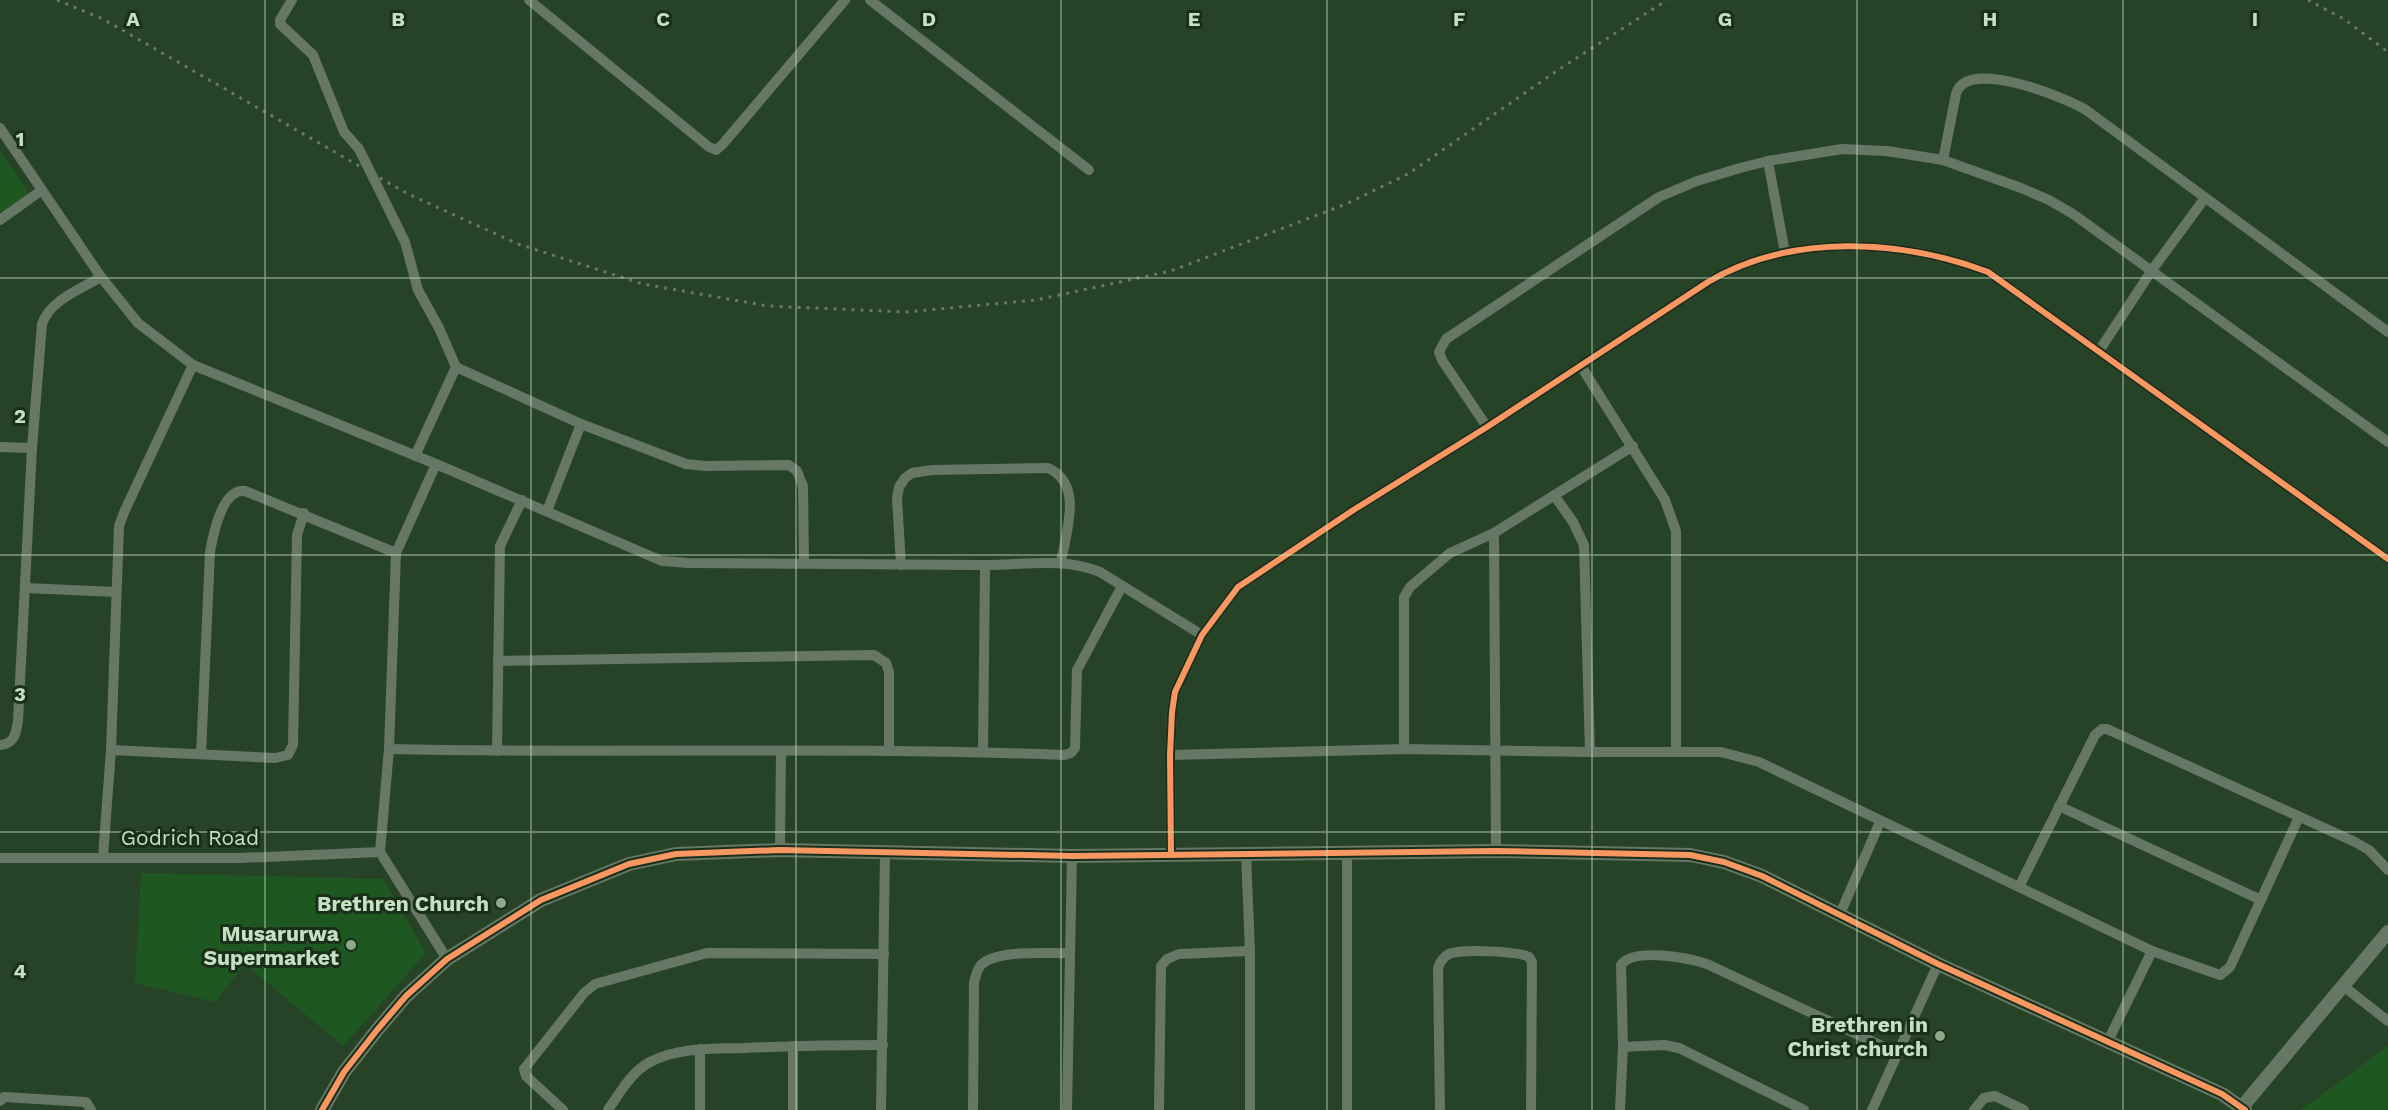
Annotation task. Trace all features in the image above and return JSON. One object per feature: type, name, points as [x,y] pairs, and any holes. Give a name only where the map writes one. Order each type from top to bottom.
[{"type":"street","points":[[292,0],[280,24],[313,55],[344,132],[359,149],[405,242],[418,290],[439,328],[456,367],[581,424],[686,464],[705,466],[789,465],[801,477],[803,486],[804,563]]},
{"type":"street","points":[[529,0],[709,147],[716,150],[722,146],[845,0]]},
{"type":"street","points":[[870,0],[1089,170]]},
{"type":"street","points":[[1943,160],[1957,89],[1964,82],[1980,78],[2033,87],[2073,102],[2388,332]]},
{"type":"street","points":[[0,128],[101,277],[138,323],[193,365],[436,464],[662,561],[985,566],[1061,562],[1082,565],[1122,586],[1202,635]]},
{"type":"street","points":[[1487,427],[1442,360],[1439,352],[1446,339],[1659,196],[1697,181],[1768,161],[1851,148],[1943,160],[2049,200],[2152,270],[2388,442]]},
{"type":"street","points":[[1768,161],[1785,253]]},
{"type":"street","points":[[0,220],[42,190]]},
{"type":"street","points":[[2099,351],[2152,270],[2205,198]]},
{"type":"street","points":[[1171,855],[1170,754],[1175,692],[1202,635],[1238,587],[1355,509],[1487,427],[1723,273],[1743,264],[1785,253],[1842,245],[1882,248],[1948,258],[1988,272],[2388,559]]},
{"type":"street","points":[[0,745],[13,740],[16,734],[26,588],[32,448],[42,324],[45,314],[55,305],[101,277]]},
{"type":"street","points":[[103,857],[111,750],[119,526],[193,365]]},
{"type":"street","points":[[1581,366],[1665,500],[1676,531],[1676,751]]},
{"type":"street","points":[[415,456],[456,367]]},
{"type":"street","points":[[547,511],[581,424]]},
{"type":"street","points":[[1404,749],[1404,597],[1410,587],[1444,558],[1494,533],[1633,446]]},
{"type":"street","points":[[0,447],[32,448]]},
{"type":"street","points":[[436,464],[396,553],[389,749],[380,852],[447,959]]},
{"type":"street","points":[[901,565],[897,498],[899,487],[905,478],[912,473],[932,470],[1014,468],[1048,468],[1058,472],[1066,482],[1070,494],[1070,509],[1061,562]]},
{"type":"street","points":[[201,754],[210,552],[214,533],[225,505],[233,493],[239,490],[245,491],[304,513],[396,553]]},
{"type":"street","points":[[1554,495],[1573,522],[1584,545],[1590,752]]},
{"type":"street","points":[[497,751],[500,546],[522,500]]},
{"type":"street","points":[[111,750],[275,758],[288,755],[291,751],[297,535],[304,513]]},
{"type":"street","points":[[1494,533],[1496,851]]},
{"type":"street","points":[[983,752],[985,566]]},
{"type":"street","points":[[389,749],[889,751],[1064,755],[1074,751],[1077,670],[1122,586]]},
{"type":"street","points":[[26,588],[116,592]]},
{"type":"street","points":[[498,661],[873,655],[886,663],[889,672],[889,751]]},
{"type":"street","points":[[2019,887],[2095,735],[2098,731],[2107,729],[2369,850],[2388,870]]},
{"type":"street","points":[[1170,754],[1404,749],[1721,752],[1759,762],[2152,951],[2220,975],[2230,967],[2299,817]]},
{"type":"street","points":[[780,850],[781,751]]},
{"type":"street","points":[[2059,806],[2261,900]]},
{"type":"street","points":[[1840,914],[1880,822]]},
{"type":"street","points":[[322,1110],[344,1072],[377,1030],[406,996],[447,959],[541,900],[629,864],[676,854],[780,850],[1072,856],[1496,851],[1708,857],[1745,869],[1938,964],[2222,1094],[2243,1108],[2342,985],[2388,932]]},
{"type":"street","name":"Godrich Road","points":[[0,858],[240,858],[380,852]]},
{"type":"street","points":[[881,1110],[885,852]]},
{"type":"street","points":[[1347,853],[1347,1110]]},
{"type":"street","points":[[1246,854],[1250,951],[1250,1110]]},
{"type":"street","points":[[1066,1110],[1072,856]]},
{"type":"street","points":[[1160,1110],[1161,966],[1167,959],[1179,954],[1250,951]]},
{"type":"street","points":[[2108,1041],[2152,951]]},
{"type":"street","points":[[1440,1110],[1437,968],[1444,957],[1459,952],[1518,954],[1529,957],[1532,962],[1531,1110]]},
{"type":"street","points":[[563,1110],[526,1076],[524,1069],[584,993],[601,982],[707,953],[884,954]]},
{"type":"street","points":[[973,1110],[974,982],[980,965],[1011,954],[1069,953]]},
{"type":"street","points":[[1620,1110],[1623,1047],[1621,965],[1624,960],[1637,956],[1688,958],[1707,964],[1899,1054]]},
{"type":"street","points":[[1872,1110],[1938,964]]},
{"type":"street","points":[[2342,985],[2388,1021]]},
{"type":"street","points":[[608,1110],[631,1077],[640,1069],[663,1057],[700,1049],[883,1045]]},
{"type":"street","points":[[1623,1047],[1664,1045],[1679,1048],[1804,1110]]},
{"type":"street","points":[[793,1046],[793,1110]]},
{"type":"street","points":[[700,1049],[700,1110]]},
{"type":"street","points":[[1974,1110],[1984,1098],[1995,1096],[2024,1110]]},
{"type":"street","points":[[0,1101],[4,1097],[86,1102],[91,1110]]},
{"type":"shaded area","points":[[0,151],[30,195],[0,218]]},
{"type":"shaded area","points":[[141,873],[383,879],[426,953],[343,1046],[245,964],[215,1002],[135,983]]},
{"type":"shaded area","points":[[2388,1046],[2388,1110],[2301,1110]]},
{"type":"railway","points":[[57,0],[103,19],[408,194],[518,244],[643,284],[768,306],[906,312],[1036,300],[1171,271],[1346,204],[1408,174],[1561,68],[1667,0]]},
{"type":"railway","points":[[2308,0],[2344,19],[2388,52]]},
{"type":"cycle path","points":[[1171,855],[1170,755],[1175,692],[1202,635],[1238,587],[1708,282],[1740,266],[1775,255],[1847,246],[1883,248],[1919,253],[1988,272],[2388,559]]},
{"type":"cycle path","points":[[322,1110],[344,1072],[406,996],[447,959],[541,900],[629,864],[676,854],[780,850],[1072,856],[1496,851],[1690,855],[1724,862],[1762,876],[1938,964],[2222,1094],[2245,1110]]},
{"type":"place","name":"Brethren Church","points":[[501,903]]},
{"type":"place","name":"Musarurwa Supermarket","points":[[351,945]]},
{"type":"place","name":"Brethren in Christ church","points":[[1940,1036]]}]
